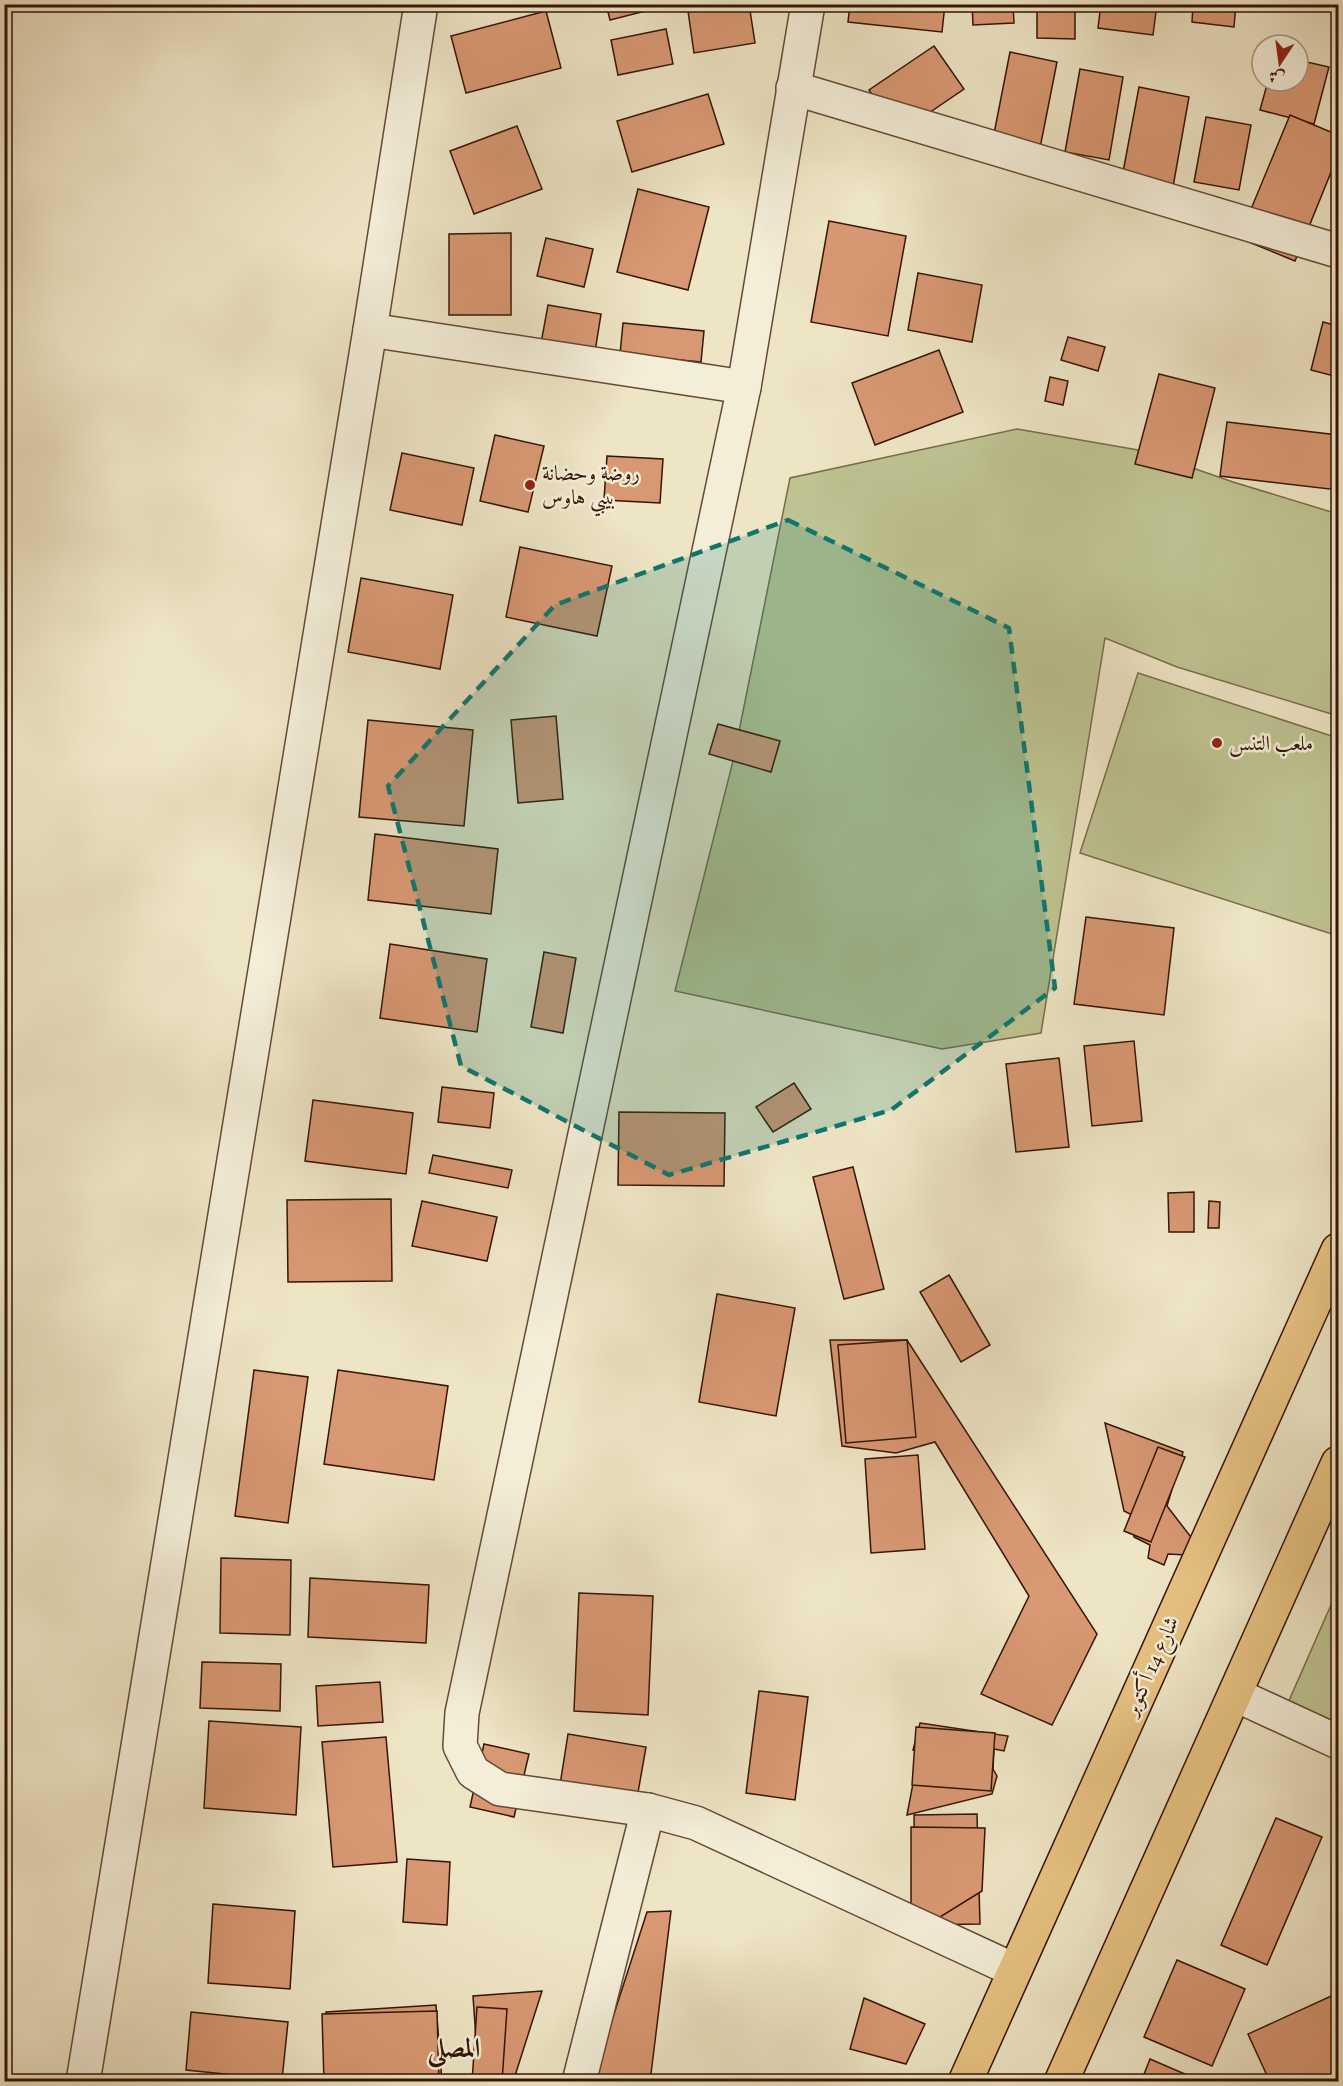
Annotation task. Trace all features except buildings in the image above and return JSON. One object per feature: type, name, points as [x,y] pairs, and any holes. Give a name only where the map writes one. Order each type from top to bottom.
[{"type":"main road","name":"شارع 14 أكتوبر","points":[[965,2082],[1338,1250]]},
{"type":"main road","points":[[1061,2082],[1338,1463]]},
{"type":"street","points":[[83,2082],[370,330],[421,4]]},
{"type":"street","points":[[807,4],[744,387],[465,1702],[460,1746],[473,1772],[500,1790],[648,1810],[696,1823],[1014,1970]]},
{"type":"street","points":[[793,88],[1338,251]]},
{"type":"street","points":[[370,330],[744,387]]},
{"type":"street","points":[[1236,1695],[1338,1742]]},
{"type":"street","points":[[579,2082],[648,1810]]},
{"type":"highlighted area","points":[[788,520],[1009,628],[1055,988],[891,1110],[669,1175],[461,1066],[388,786],[555,605]]},
{"type":"green space","points":[[1017,429],[1144,451],[1233,482],[1338,514],[1338,716],[1177,667],[1105,638],[1041,1033],[942,1049],[675,991],[733,761],[790,478]]},
{"type":"green space","points":[[1138,673],[1338,738],[1338,936],[1080,853]]},
{"type":"green space","points":[[1338,1589],[1338,1728],[1288,1703]]},
{"type":"place","name":"روضة وحضانة بيبي هاوس","points":[[530,485]]},
{"type":"place","name":"ملعب التنس","points":[[1217,743]]},
{"type":"district","name":"المصلى","points":[[454,2048]]}]
